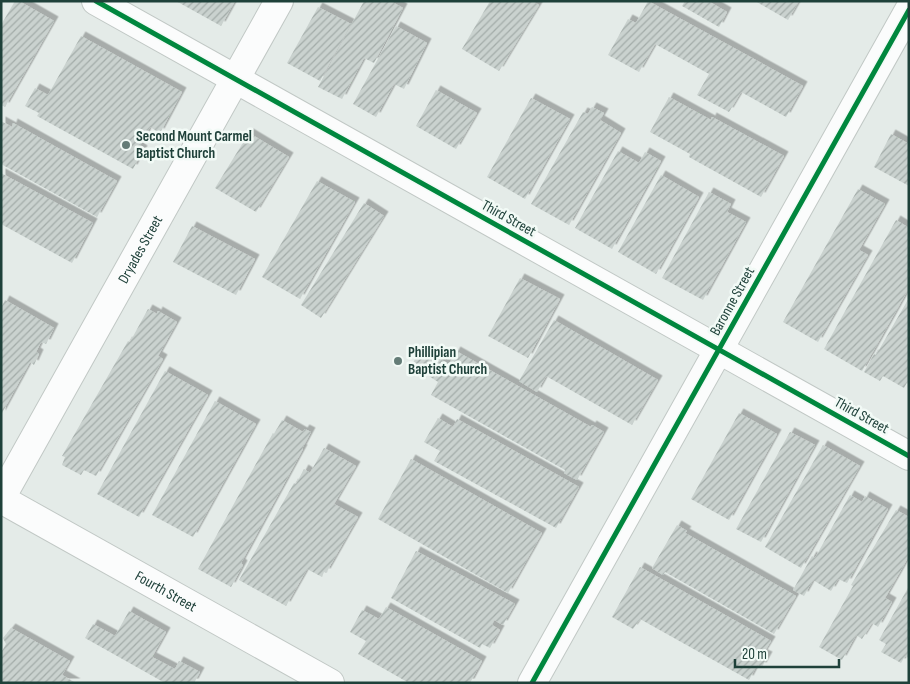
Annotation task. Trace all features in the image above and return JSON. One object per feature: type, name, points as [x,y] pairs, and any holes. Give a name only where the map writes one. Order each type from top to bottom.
[{"type":"street","name":"Third Street","points":[[96,1],[909,456]]},
{"type":"street","name":"Dryades Street","points":[[1,499],[279,1]]},
{"type":"street","name":"Baronne Street","points":[[532,683],[909,10]]},
{"type":"street","name":"Fourth Street","points":[[1,499],[330,683]]},
{"type":"building","points":[[15,1],[19,1],[54,21],[5,107],[1,105],[1,25]]},
{"type":"building","points":[[176,1],[235,1],[221,26]]},
{"type":"building","points":[[364,1],[390,1],[403,8],[374,63],[364,58],[342,99],[318,87]]},
{"type":"building","points":[[490,1],[532,1],[539,5],[499,71],[462,49]]},
{"type":"building","points":[[648,1],[803,86],[786,117],[741,92],[729,112],[697,95],[709,74],[655,44],[639,72],[608,55],[628,19],[636,23]]},
{"type":"building","points":[[685,1],[708,1],[727,12],[719,27],[682,6]]},
{"type":"building","points":[[755,1],[799,1],[788,20]]},
{"type":"building","points":[[318,7],[351,24],[320,81],[287,63]]},
{"type":"building","points":[[396,26],[427,43],[404,89],[394,84],[376,117],[353,104]]},
{"type":"building","points":[[81,36],[182,92],[160,133],[150,127],[139,147],[143,150],[133,169],[37,116],[39,113],[25,106],[35,88],[48,95]]},
{"type":"building","points":[[436,90],[477,113],[456,149],[416,126]]},
{"type":"building","points":[[669,97],[711,120],[712,117],[784,156],[761,197],[689,157],[690,154],[650,132]]},
{"type":"building","points":[[531,98],[570,119],[525,199],[487,177]]},
{"type":"building","points":[[592,107],[604,113],[600,120],[621,133],[569,225],[531,204],[583,112],[588,114]]},
{"type":"building","points":[[1,121],[12,127],[13,123],[117,181],[97,217],[1,164]]},
{"type":"building","points":[[249,133],[289,157],[256,212],[215,188]]},
{"type":"building","points":[[891,134],[909,144],[909,186],[874,167]]},
{"type":"building","points":[[618,151],[639,163],[645,152],[661,161],[612,249],[575,228]]},
{"type":"building","points":[[1,173],[93,223],[72,263],[1,224]]},
{"type":"building","points":[[661,175],[699,197],[656,274],[618,252]]},
{"type":"building","points":[[317,181],[355,202],[300,299],[262,277]]},
{"type":"building","points":[[858,189],[885,204],[859,250],[868,255],[818,342],[783,322]]},
{"type":"building","points":[[709,192],[731,204],[727,212],[746,222],[703,300],[662,278]]},
{"type":"building","points":[[364,203],[384,216],[321,318],[301,305]]},
{"type":"building","points":[[896,220],[909,228],[909,288],[862,371],[824,349]]},
{"type":"building","points":[[192,226],[255,259],[236,295],[173,262]]},
{"type":"building","points":[[520,278],[560,299],[528,358],[488,336]]},
{"type":"building","points":[[909,298],[909,379],[904,388],[883,376],[880,381],[864,372]]},
{"type":"building","points":[[5,300],[54,328],[46,344],[41,342],[36,352],[39,354],[34,365],[30,362],[1,415],[1,308]]},
{"type":"building","points":[[148,309],[157,314],[158,311],[177,322],[158,356],[163,359],[96,476],[84,470],[81,475],[62,465],[65,457],[62,456]]},
{"type":"building","points":[[554,320],[658,380],[632,425],[546,376],[537,392],[519,381]]},
{"type":"building","points":[[420,349],[449,364],[456,351],[591,427],[592,425],[604,432],[577,480],[564,473],[565,470],[431,395],[438,382],[412,365]]},
{"type":"building","points":[[165,371],[208,395],[139,517],[97,494]]},
{"type":"building","points":[[215,401],[256,424],[193,537],[152,515]]},
{"type":"building","points":[[739,413],[777,434],[729,520],[691,499]]},
{"type":"building","points":[[438,418],[453,427],[457,419],[579,487],[556,528],[434,461],[440,451],[424,442]]},
{"type":"building","points":[[282,420],[303,432],[305,429],[311,432],[241,563],[243,565],[231,587],[198,569]]},
{"type":"building","points":[[790,432],[815,445],[761,542],[736,529]]},
{"type":"building","points":[[823,445],[860,466],[801,568],[765,547]]},
{"type":"building","points":[[324,448],[356,466],[334,504],[358,517],[326,573],[324,572],[322,577],[307,569],[286,606],[239,580],[294,483],[296,484],[304,469],[310,473]]},
{"type":"building","points":[[411,459],[542,533],[508,593],[378,519]]},
{"type":"building","points":[[850,495],[862,502],[865,496],[888,509],[847,583],[838,579],[831,591],[813,580],[804,596],[793,590],[812,556],[815,558]]},
{"type":"building","points":[[896,510],[909,517],[909,556],[885,598],[892,602],[878,627],[872,623],[862,639],[856,635],[842,660],[819,647],[853,586],[851,585]]},
{"type":"building","points":[[677,525],[687,531],[685,533],[796,596],[774,634],[665,572],[663,575],[652,568]]},
{"type":"building","points":[[416,551],[515,604],[503,625],[494,620],[492,625],[500,630],[490,648],[482,644],[480,648],[391,598]]},
{"type":"building","points":[[640,567],[771,641],[763,654],[768,656],[762,667],[757,665],[749,680],[640,619],[633,629],[612,617]]},
{"type":"building","points":[[909,586],[909,658],[905,656],[901,663],[881,652],[886,644],[879,640]]},
{"type":"building","points":[[386,607],[482,661],[470,683],[409,683],[358,654],[366,641],[350,632],[362,610],[379,619]]},
{"type":"building","points":[[129,611],[166,632],[152,657],[175,669],[179,661],[200,672],[194,683],[165,683],[85,638],[93,624],[115,636]]},
{"type":"building","points":[[11,628],[70,661],[62,675],[76,683],[1,683],[1,650],[6,644],[3,638]]},
{"type":"cycle path","points":[[96,1],[909,456]]},
{"type":"cycle path","points":[[532,683],[909,10]]},
{"type":"place","name":"Second Mount Carmel Baptist Church","points":[[126,145]]},
{"type":"place","name":"Phillipian Baptist Church","points":[[398,361]]}]
